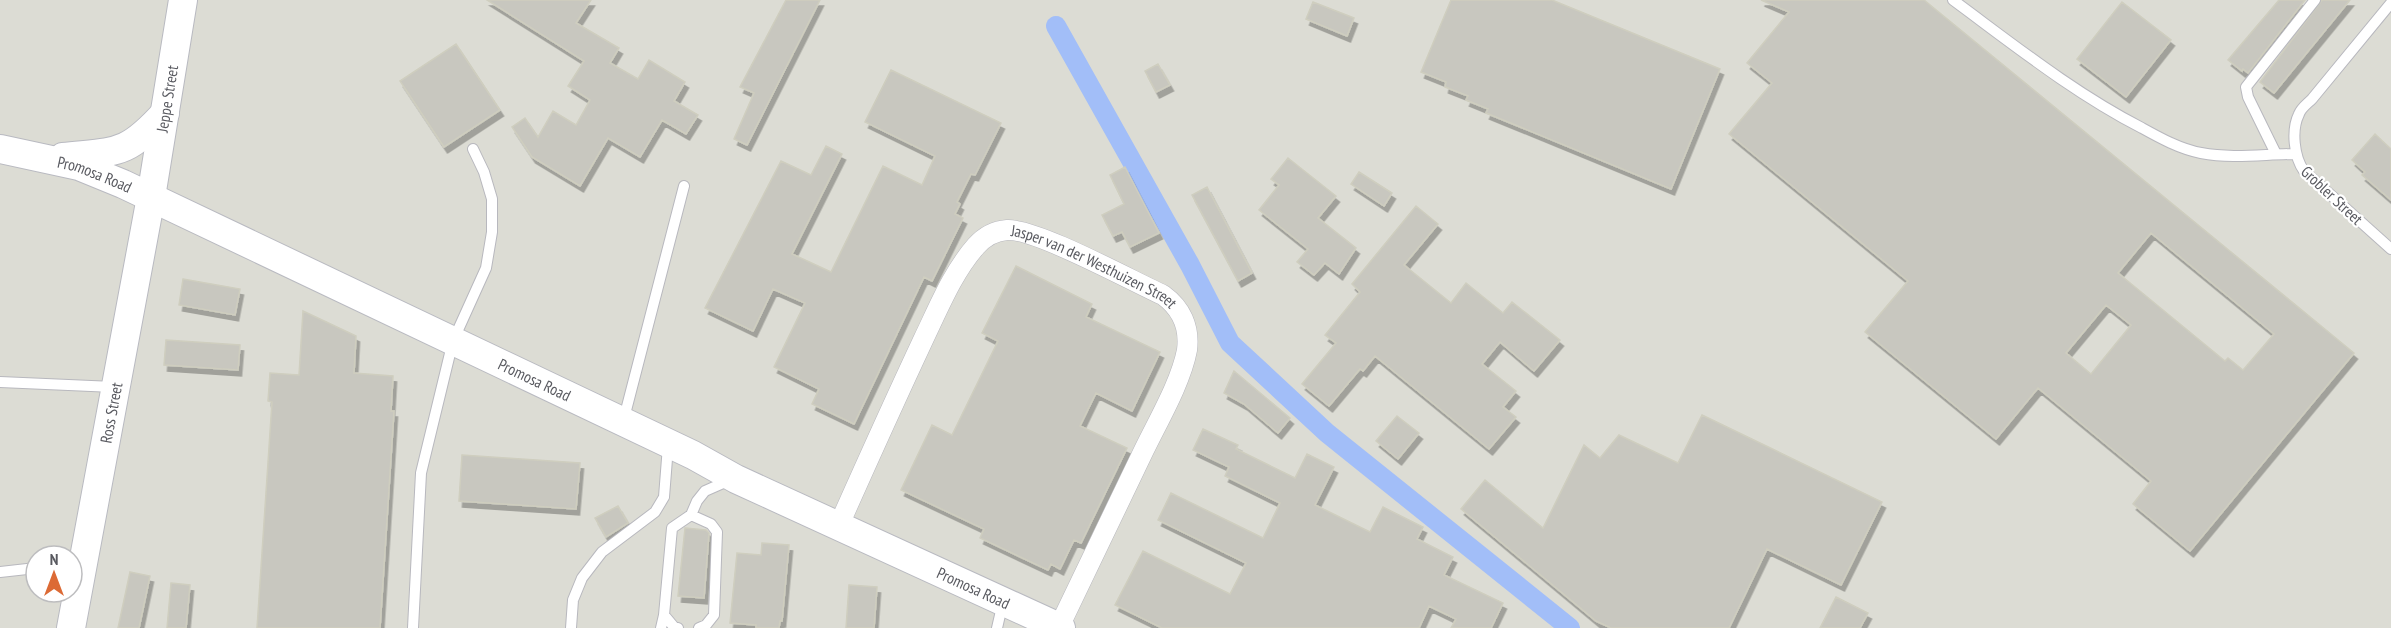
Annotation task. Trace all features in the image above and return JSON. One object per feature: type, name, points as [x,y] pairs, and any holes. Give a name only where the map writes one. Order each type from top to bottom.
[{"type":"street","name":"Jeppe Street","points":[[151,197],[183,0]]},
{"type":"street","points":[[49,159],[117,151],[128,147],[147,134],[165,113]]},
{"type":"street","name":"Promosa Road","points":[[0,149],[79,166],[151,197],[668,443],[736,478],[839,525],[1000,615],[1060,627]]},
{"type":"street","name":"Ross Street","points":[[81,544],[151,197]]},
{"type":"street","name":"Jasper van der Westhuizen Street","points":[[839,525],[880,432],[944,298],[977,244],[988,235],[1010,230],[1028,234],[1081,256],[1171,301],[1181,313],[1185,325],[1187,349],[1155,429],[1060,627]]},
{"type":"street","name":"Ross Street","points":[[70,628],[73,604]]},
{"type":"lane","points":[[1953,0],[2050,71],[2118,116],[2167,141],[2199,153],[2240,157],[2296,154]]},
{"type":"lane","points":[[2276,154],[2248,97],[2246,87],[2315,0]]},
{"type":"lane","name":"Grobler Street","points":[[2391,3],[2300,111],[2296,120],[2298,163],[2391,249]]},
{"type":"lane","points":[[413,628],[420,473],[453,341],[486,268],[492,232],[492,199],[484,172],[473,149]]},
{"type":"lane","points":[[623,422],[684,186]]},
{"type":"lane","points":[[0,382],[114,387]]},
{"type":"lane","points":[[572,628],[573,600],[582,578],[602,552],[655,512],[664,497],[668,443]]},
{"type":"lane","points":[[661,628],[672,528],[691,515],[697,501],[705,491],[736,478]]},
{"type":"lane","points":[[691,515],[711,524],[717,532],[714,615],[706,625],[699,628]]},
{"type":"lane","points":[[0,572],[24,569]]},
{"type":"lane","points":[[664,615],[674,627],[678,628]]},
{"type":"shaded area","points":[[0,0],[2391,0],[2391,628],[0,628]]},
{"type":"building","points":[[487,0],[591,0],[576,23],[619,48],[610,63],[638,79],[649,60],[685,82],[674,101],[698,115],[686,134],[662,120],[640,157],[608,138],[580,186],[532,157],[512,127],[525,118],[538,137],[553,111],[576,125],[590,100],[568,86],[584,61]]},
{"type":"building","points":[[786,0],[820,0],[747,145],[734,139],[754,93],[740,87]]},
{"type":"building","points":[[1451,0],[1552,0],[1720,69],[1671,189],[1486,113],[1488,109],[1466,100],[1468,96],[1445,87],[1446,82],[1421,72]]},
{"type":"building","points":[[1761,0],[1924,0],[2354,353],[2190,551],[2133,504],[2151,481],[2038,388],[1996,439],[1865,332],[1908,281],[1729,134],[1772,83],[1747,63],[1789,12]],"holes":[[[2151,233],[2274,334],[2243,370],[2228,358],[2225,361],[2118,273]],[[2106,305],[2131,325],[2091,374],[2066,353]]]},
{"type":"building","points":[[2279,0],[2305,0],[2248,73],[2243,69],[2242,71],[2228,60]]},
{"type":"building","points":[[2322,0],[2350,0],[2274,93],[2260,82]]},
{"type":"building","points":[[1313,2],[1354,18],[1347,36],[1306,19]]},
{"type":"building","points":[[2122,2],[2171,40],[2126,97],[2077,59]]},
{"type":"building","points":[[456,44],[500,110],[444,147],[400,81]]},
{"type":"building","points":[[1158,64],[1170,85],[1156,92],[1145,71]]},
{"type":"building","points":[[891,70],[1001,123],[975,175],[971,174],[957,202],[960,204],[955,214],[963,218],[932,281],[924,277],[854,424],[812,404],[819,389],[774,367],[805,303],[773,289],[753,331],[705,308],[781,161],[811,175],[826,146],[842,154],[792,254],[831,272],[883,166],[922,185],[935,156],[865,122]]},
{"type":"building","points":[[2375,134],[2391,149],[2391,200],[2362,175],[2365,172],[2352,160]]},
{"type":"building","points":[[1288,158],[1336,196],[1318,218],[1356,248],[1339,274],[1325,263],[1314,275],[1297,262],[1308,249],[1259,210],[1279,185],[1271,179]]},
{"type":"building","points":[[1125,167],[1159,233],[1130,247],[1122,232],[1113,236],[1102,215],[1124,204],[1110,175]]},
{"type":"building","points":[[1359,172],[1392,193],[1384,206],[1351,184]]},
{"type":"building","points":[[1207,187],[1252,273],[1238,281],[1192,195]]},
{"type":"building","points":[[1416,206],[1438,224],[1404,265],[1451,303],[1466,283],[1503,313],[1512,302],[1560,340],[1534,371],[1500,342],[1482,364],[1516,391],[1503,407],[1516,417],[1489,449],[1375,356],[1363,371],[1360,369],[1329,406],[1302,384],[1336,343],[1325,335],[1360,292],[1352,284]]},
{"type":"building","points":[[1016,266],[1092,304],[1086,317],[1160,352],[1132,411],[1096,393],[1080,426],[1127,448],[1081,543],[1074,540],[1060,569],[1051,564],[1048,570],[980,538],[984,529],[901,490],[932,425],[952,435],[998,341],[982,333]]},
{"type":"building","points":[[183,279],[240,289],[235,315],[179,305]]},
{"type":"building","points":[[303,311],[356,336],[354,373],[393,376],[391,411],[394,411],[380,628],[257,628],[272,402],[268,401],[270,373],[299,375]]},
{"type":"building","points":[[166,340],[240,345],[238,370],[164,365]]},
{"type":"building","points":[[1234,371],[1290,418],[1278,433],[1244,404],[1224,393]]},
{"type":"building","points":[[1702,415],[1882,502],[1841,585],[1767,549],[1729,628],[1611,628],[1596,621],[1461,509],[1485,480],[1543,528],[1584,445],[1600,458],[1619,435],[1678,463]]},
{"type":"building","points":[[1397,416],[1419,433],[1398,459],[1376,441]]},
{"type":"building","points":[[1203,429],[1238,445],[1236,449],[1295,478],[1307,454],[1334,467],[1315,505],[1370,532],[1383,507],[1423,527],[1417,539],[1453,557],[1444,575],[1503,603],[1491,628],[1451,628],[1456,619],[1429,606],[1419,628],[1162,628],[1115,605],[1143,551],[1230,594],[1246,563],[1158,520],[1171,493],[1263,538],[1280,503],[1225,476],[1229,467],[1193,450]]},
{"type":"building","points":[[462,455],[580,463],[576,509],[459,501]]},
{"type":"building","points":[[618,506],[628,523],[606,537],[595,518]]},
{"type":"building","points":[[685,528],[706,530],[709,533],[704,598],[678,596]]},
{"type":"building","points":[[762,543],[789,545],[782,621],[780,621],[779,628],[756,628],[756,625],[730,623],[737,553],[761,555]]},
{"type":"building","points":[[130,572],[150,576],[139,628],[118,628]]},
{"type":"building","points":[[171,583],[190,585],[186,628],[167,628]]},
{"type":"building","points":[[849,585],[877,587],[874,628],[846,628]]},
{"type":"building","points":[[1836,597],[1868,613],[1860,628],[1820,628]]},
{"type":"waterway","points":[[1056,26],[1190,265],[1230,343],[1327,433],[1570,628]]}]
